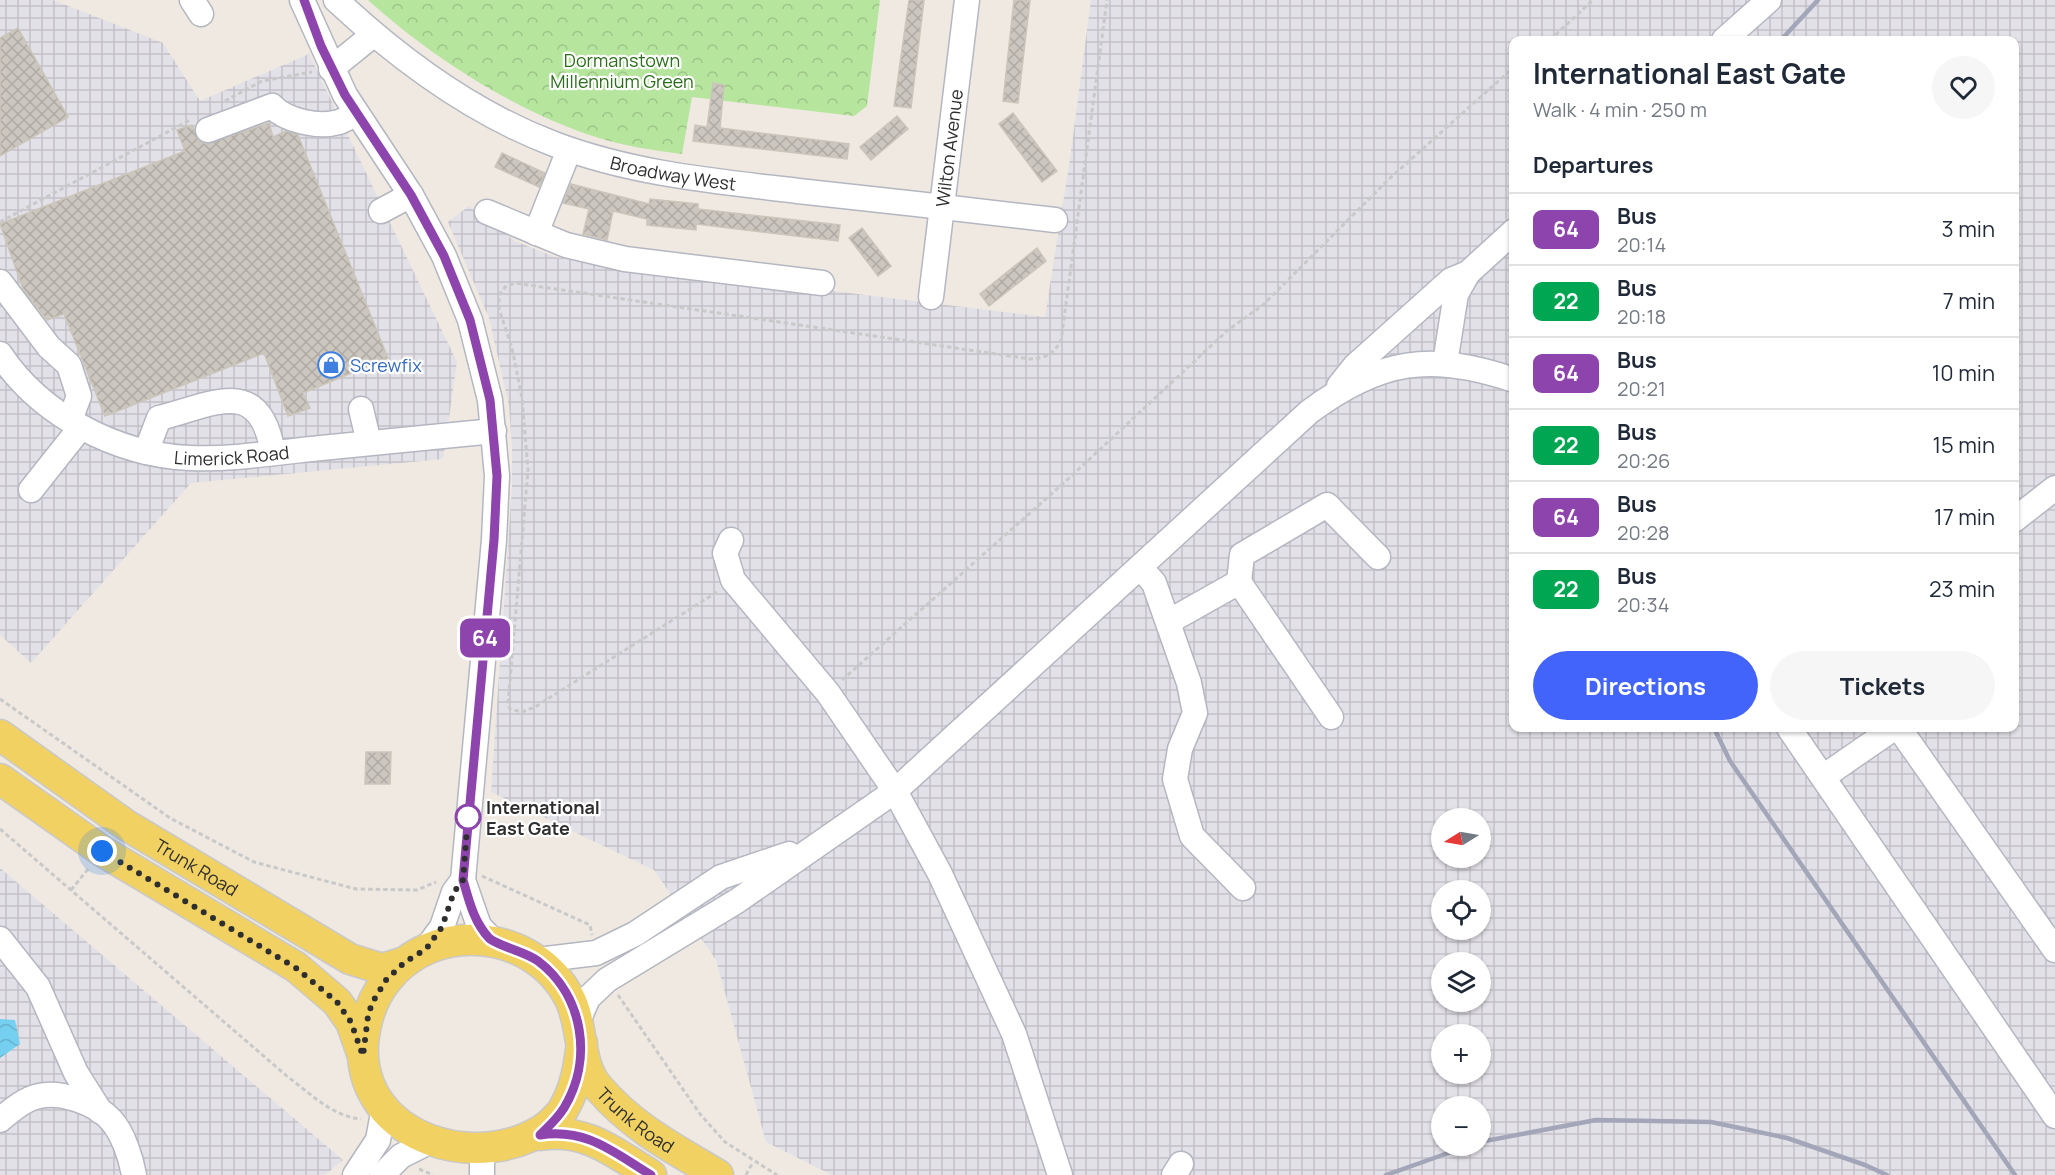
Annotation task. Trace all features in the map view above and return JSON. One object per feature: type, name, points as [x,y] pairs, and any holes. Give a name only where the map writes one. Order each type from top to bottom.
[{"type":"main road","name":"Trunk Road","points":[[0,735],[126,825],[350,959],[382,969],[447,942],[469,939],[492,940],[516,948],[538,960],[565,991],[580,1032],[590,1076],[638,1128],[718,1175]]},
{"type":"main road","name":"Trunk Road","points":[[0,779],[102,851],[296,968],[337,1002],[351,1022],[363,1056]]},
{"type":"main road","points":[[416,955],[386,980],[372,1003],[364,1029],[363,1056],[369,1086],[383,1113],[424,1159],[441,1154],[482,1167],[522,1147],[540,1135],[564,1110],[578,1078],[580,1032]]},
{"type":"main road","name":"Trunk Road","points":[[540,1135],[561,1132],[587,1137],[651,1175]]},
{"type":"street","points":[[302,0],[331,69],[356,113],[411,195],[444,256],[470,320],[486,376],[494,431],[497,476],[494,540],[463,874],[442,927],[416,955]]},
{"type":"street","name":"Broadway West","points":[[336,0],[373,35],[412,65],[496,118],[569,150],[622,166],[692,179],[1055,220]]},
{"type":"street","name":"Wilton Avenue","points":[[931,297],[967,0]]},
{"type":"street","points":[[1728,36],[1769,0]]},
{"type":"street","points":[[331,69],[373,35]]},
{"type":"street","points":[[204,122],[272,106],[280,115],[320,123],[339,122],[356,113]]},
{"type":"street","points":[[536,233],[569,150]]},
{"type":"street","points":[[381,211],[411,195]]},
{"type":"street","points":[[487,212],[566,245],[625,259],[822,283]]},
{"type":"street","points":[[1445,363],[1456,294],[1468,273],[1509,236]]},
{"type":"street","points":[[1332,395],[1355,366],[1451,280],[1468,273]]},
{"type":"street","points":[[0,282],[49,347],[69,365],[79,396],[76,423],[31,490]]},
{"type":"street","name":"Limerick Road","points":[[0,354],[10,370],[43,401],[76,423],[147,452],[192,458],[273,453],[494,431]]},
{"type":"street","points":[[580,1032],[588,998],[607,980],[737,901],[895,791],[1309,412],[1332,395],[1367,377],[1401,365],[1445,363],[1479,368],[1509,378]]},
{"type":"street","points":[[147,452],[159,418],[233,399],[256,407],[269,427],[273,453]]},
{"type":"street","points":[[361,409],[369,443]]},
{"type":"street","points":[[2019,516],[2055,488]]},
{"type":"street","points":[[1331,717],[1239,582],[1242,555],[1328,505],[1377,557]]},
{"type":"street","points":[[731,540],[725,553],[733,580],[828,693],[895,791],[940,874],[1014,1034],[1060,1175]]},
{"type":"street","points":[[1140,567],[1154,583],[1189,683],[1195,713],[1180,749],[1175,779],[1192,836],[1243,888]]},
{"type":"street","points":[[1168,622],[1239,582]]},
{"type":"street","points":[[1792,732],[2055,1116]]},
{"type":"street","points":[[1823,777],[1890,732]]},
{"type":"street","points":[[1899,732],[2055,950]]},
{"type":"street","points":[[538,960],[596,953],[635,934],[721,877],[814,846]]},
{"type":"street","points":[[463,874],[478,926],[492,940]]},
{"type":"street","points":[[0,939],[38,987],[59,1039],[76,1073],[100,1111],[111,1120],[121,1135],[134,1175]]},
{"type":"street","points":[[0,1120],[15,1107],[52,1089],[62,1078],[65,1065],[59,1039]]},
{"type":"street","points":[[38,1096],[57,1095],[100,1111]]},
{"type":"street","points":[[355,1175],[378,1140],[383,1113]]},
{"type":"street","points":[[382,1175],[401,1156],[424,1159]]},
{"type":"path","points":[[733,580],[535,707],[522,712],[510,709],[508,704],[525,532],[528,470],[522,399],[512,348],[499,309],[499,296],[505,287],[515,283],[1030,359],[1045,358],[1054,353],[1061,342],[1107,0]]},
{"type":"path","points":[[1554,36],[1593,0]]},
{"type":"path","points":[[220,104],[262,81],[331,69]]},
{"type":"path","points":[[828,693],[1066,481],[1228,330],[1263,305],[1381,186],[1509,71]]},
{"type":"path","points":[[0,222],[204,122]]},
{"type":"path","points":[[0,699],[171,818],[254,862],[356,889],[397,890],[417,890],[435,884],[447,865],[463,874],[590,925],[596,953]]},
{"type":"path","points":[[0,829],[288,1077],[346,1118]]},
{"type":"path","points":[[607,980],[700,1114],[725,1142],[753,1162],[777,1175]]},
{"type":"path","points":[[424,1159],[433,1175]]},
{"type":"path","points":[[746,1175],[753,1162]]},
{"type":"shaded area","points":[[0,0],[53,0],[163,43],[200,101],[309,54],[457,362],[443,459],[191,483],[31,663],[0,635]]},
{"type":"shaded area","points":[[1091,0],[2055,0],[2055,1175],[832,1175],[766,1142],[716,960],[654,870],[491,792],[512,487],[509,406],[489,318],[448,222],[469,206],[515,241],[555,257],[1045,317],[1070,159]]},
{"type":"shaded area","points":[[0,868],[343,1160],[325,1175],[0,1175]]},
{"type":"green space","name":"Dormanstown Millennium Green","points":[[368,0],[880,0],[867,106],[854,116],[692,97],[682,154],[607,140],[535,113],[446,61]]},
{"type":"water","points":[[0,1019],[15,1020],[20,1044],[0,1058]]},
{"type":"building","points":[[909,0],[924,0],[911,108],[894,106]]},
{"type":"building","points":[[1014,0],[1030,0],[1018,103],[1003,101]]},
{"type":"building","points":[[18,28],[68,117],[0,156],[0,38]]},
{"type":"building","points":[[713,83],[724,85],[720,128],[849,144],[847,159],[693,141],[695,125],[707,127]]},
{"type":"building","points":[[1013,113],[1057,171],[1042,182],[999,124]]},
{"type":"building","points":[[897,116],[908,129],[871,160],[860,147]]},
{"type":"building","points":[[269,123],[273,137],[286,131],[298,135],[388,358],[303,393],[310,408],[288,416],[264,353],[105,416],[64,314],[47,320],[23,289],[0,224],[185,151],[177,130],[192,125],[199,141],[206,144]]},
{"type":"building","points":[[502,153],[545,173],[539,187],[495,167]]},
{"type":"building","points":[[571,184],[649,204],[650,199],[698,204],[698,209],[840,225],[838,241],[696,224],[696,230],[647,225],[647,219],[613,211],[607,240],[583,234],[589,209],[563,203]]},
{"type":"building","points":[[862,228],[891,266],[878,276],[849,238]]},
{"type":"building","points":[[1037,248],[1046,261],[989,306],[980,294]]},
{"type":"building","points":[[366,752],[391,752],[390,784],[365,784]]},
{"type":"railway","points":[[1785,36],[1818,0]]},
{"type":"railway","points":[[1716,732],[1730,761],[2015,1175]]},
{"type":"railway","points":[[1491,1140],[1596,1120],[1711,1122],[1787,1138],[1887,1175]]},
{"type":"railway","points":[[1386,1175],[1440,1156]]},
{"type":"bus line","name":"64","points":[[304,0],[302,1],[321,46],[345,95],[411,195],[444,256],[470,320],[486,376],[494,431],[497,476],[494,540],[463,867],[463,880],[468,898],[478,926],[492,940],[516,948],[538,960],[556,977],[569,998],[578,1021],[582,1043],[578,1078],[564,1110],[540,1135],[561,1132],[587,1137],[651,1175]]},
{"type":"place","name":"Screwfix","points":[[331,365]]},
{"type":"place","name":"International East Gate","points":[[468,817]]},
{"type":"route","points":[[102,851],[296,968],[337,1002],[351,1022],[363,1056],[364,1029],[372,1003],[386,980],[405,962],[426,949],[442,927],[454,892],[463,880],[468,817]]}]
